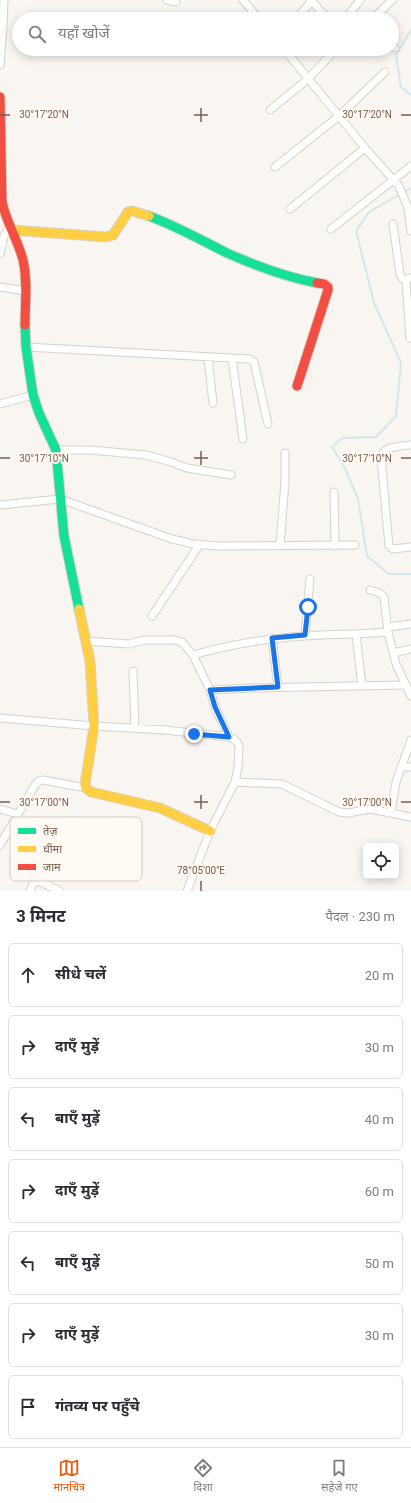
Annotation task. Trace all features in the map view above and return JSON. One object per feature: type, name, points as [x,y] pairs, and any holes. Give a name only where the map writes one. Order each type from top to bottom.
[{"type":"street","points":[[0,65],[4,0]]},
{"type":"street","points":[[167,0],[176,2]]},
{"type":"street","points":[[243,0],[253,12]]},
{"type":"street","points":[[351,12],[360,0]]},
{"type":"street","points":[[380,12],[392,0]]},
{"type":"street","points":[[302,12],[311,1],[320,12]]},
{"type":"street","points":[[290,56],[365,148],[399,186],[408,208],[411,231]]},
{"type":"street","points":[[270,110],[308,79],[329,56]]},
{"type":"street","points":[[275,167],[339,116],[385,72]]},
{"type":"street","points":[[0,97],[2,202],[4,213],[23,260],[26,291],[26,347],[34,395],[39,413],[56,450],[64,536],[92,677],[94,726],[85,785],[86,788]]},
{"type":"street","points":[[290,209],[365,148]]},
{"type":"street","points":[[331,229],[411,166]]},
{"type":"street","points":[[11,228],[106,238],[113,235],[128,212],[132,211],[177,228],[240,259],[286,276],[324,284],[328,287],[328,290],[297,386]]},
{"type":"street","points":[[393,224],[400,274],[402,278],[408,280],[410,338]]},
{"type":"street","points":[[0,252],[4,236],[11,228]]},
{"type":"street","points":[[0,287],[26,291]]},
{"type":"street","points":[[26,347],[247,358],[254,362],[268,424]]},
{"type":"street","points":[[208,357],[213,403]]},
{"type":"street","points":[[232,358],[243,440]]},
{"type":"street","points":[[0,404],[34,395]]},
{"type":"street","points":[[411,445],[385,450],[380,457],[389,546],[393,549],[411,547]]},
{"type":"street","points":[[56,450],[90,450],[146,455],[188,468],[231,475]]},
{"type":"street","points":[[280,545],[285,482],[285,453]]},
{"type":"street","points":[[334,492],[335,546]]},
{"type":"street","points":[[0,505],[60,499],[172,539],[200,544],[219,546],[356,545]]},
{"type":"street","points":[[152,616],[200,544]]},
{"type":"street","points":[[305,635],[310,579]]},
{"type":"street","points":[[370,590],[384,597],[388,630],[393,653],[396,664],[411,696]]},
{"type":"street","points":[[192,655],[235,644],[272,638],[305,635],[356,634],[388,630],[411,624]]},
{"type":"street","points":[[356,634],[362,686]]},
{"type":"street","points":[[272,638],[278,687]]},
{"type":"street","points":[[86,642],[129,644],[144,640],[175,640],[182,642],[192,655],[210,690],[215,707],[229,737]]},
{"type":"street","points":[[393,653],[411,649]]},
{"type":"street","points":[[134,671],[135,728]]},
{"type":"street","points":[[210,690],[278,687],[405,685]]},
{"type":"street","points":[[0,718],[165,730],[229,737],[235,740],[239,745],[238,767],[235,782],[210,831],[188,891]]},
{"type":"street","points":[[391,812],[396,782],[411,740]]},
{"type":"street","points":[[402,767],[411,767]]},
{"type":"street","points":[[16,817],[35,785],[41,780],[86,788],[91,792],[160,808],[210,831]]},
{"type":"street","points":[[235,782],[282,784],[339,812],[348,813],[370,809],[411,817]]},
{"type":"street","points":[[0,809],[18,814]]},
{"type":"street","points":[[0,845],[10,828]]},
{"type":"street","points":[[30,891],[33,884],[38,882],[60,891]]},
{"type":"waterway","points":[[399,50],[411,30]]},
{"type":"waterway","points":[[396,56],[401,87],[411,95]]},
{"type":"waterway","points":[[411,188],[369,212],[356,231],[374,303],[401,363],[396,416],[376,437],[342,438],[332,447],[345,468],[358,499],[367,556],[389,574],[411,574]]},
{"type":"traffic: fast","points":[[149,216],[227,253],[271,271],[317,283]]},
{"type":"traffic: fast","points":[[25,325],[26,347],[33,395],[39,413],[56,450],[64,536],[79,609]]},
{"type":"traffic: slow","points":[[12,230],[106,237],[113,235],[128,212],[132,211],[149,216]]},
{"type":"traffic: slow","points":[[79,609],[90,661],[94,726],[85,785],[86,788],[91,792],[160,808],[210,831]]},
{"type":"traffic: jam","points":[[0,97],[2,202],[25,268],[25,325]]},
{"type":"traffic: jam","points":[[297,386],[328,290],[328,287],[324,284],[317,283]]},
{"type":"route","points":[[194,734],[229,737],[215,707],[210,690],[278,687],[272,638],[305,635],[308,607]]}]
